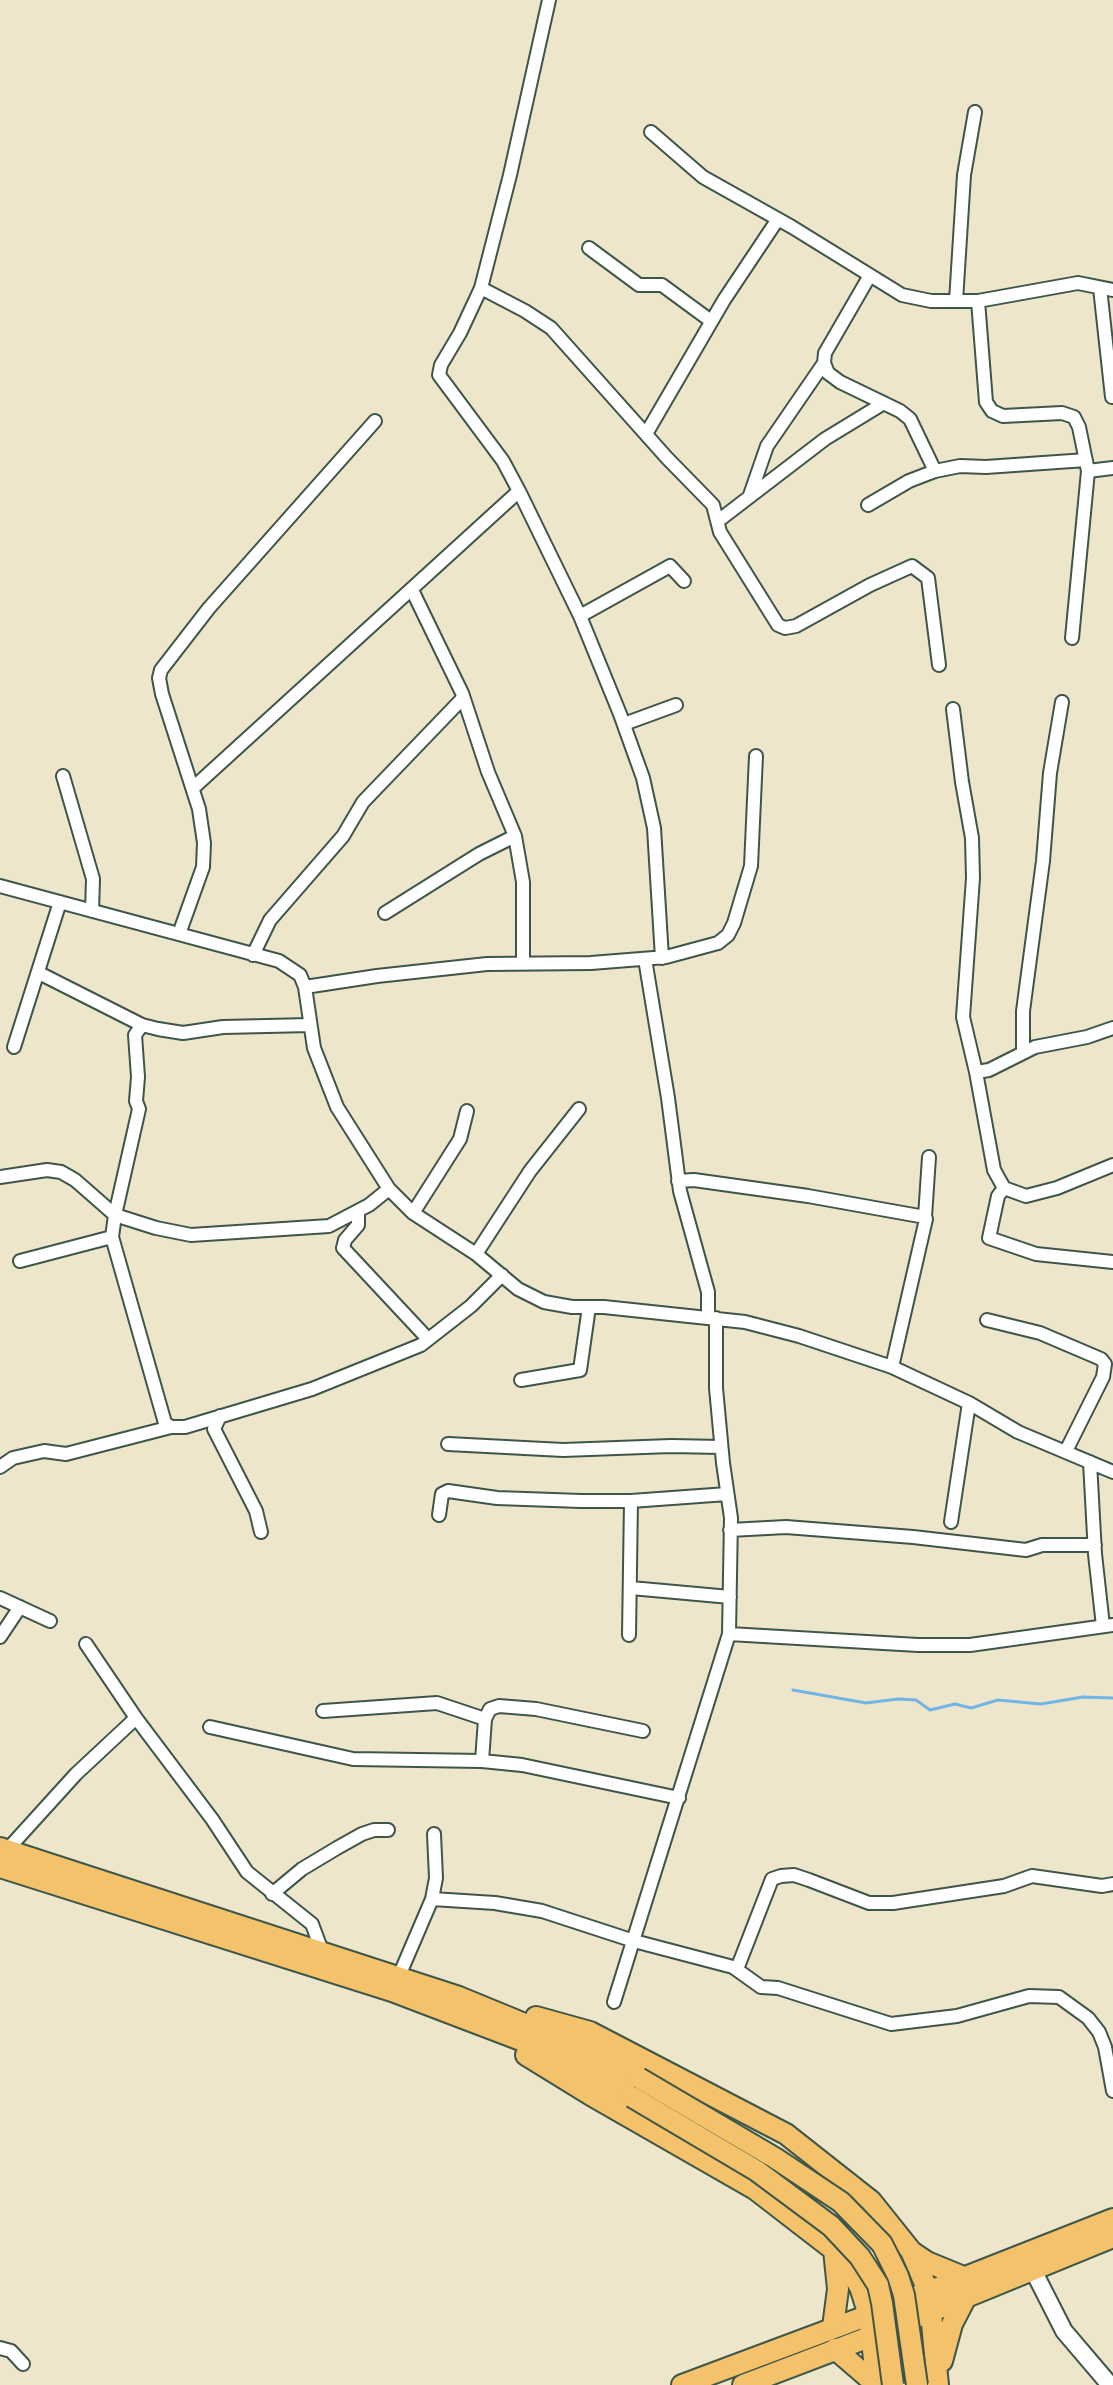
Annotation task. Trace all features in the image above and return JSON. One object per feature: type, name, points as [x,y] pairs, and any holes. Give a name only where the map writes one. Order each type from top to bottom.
[{"type":"main road","points":[[2,1855],[399,1976],[566,2041],[757,2171],[831,2226],[860,2257],[878,2285],[893,2385]]},
{"type":"main road","points":[[2,1855],[469,2019],[636,2087],[775,2158],[841,2202],[882,2244],[904,2295],[917,2385]]},
{"type":"main road","points":[[459,1997],[590,2032],[786,2134],[871,2201],[911,2251],[966,2287],[1033,2270],[1113,2237]]},
{"type":"main road","points":[[469,2019],[591,2095],[755,2189],[834,2250],[845,2261],[860,2287],[870,2325],[877,2385]]},
{"type":"main road","points":[[743,2385],[835,2349],[870,2325],[966,2287],[1113,2219]]},
{"type":"main road","points":[[833,2327],[838,2289],[834,2250]]},
{"type":"main road","points":[[911,2251],[931,2302],[938,2385]]},
{"type":"main road","points":[[938,2385],[946,2342],[966,2287]]},
{"type":"main road","points":[[682,2385],[833,2327],[870,2325]]},
{"type":"main road","points":[[835,2349],[877,2385]]},
{"type":"street","points":[[549,0],[481,288],[441,365],[439,375],[503,461],[519,491],[580,616],[624,724],[643,778],[654,828],[662,958]]},
{"type":"street","points":[[956,301],[964,175],[975,112]]},
{"type":"street","points":[[651,132],[703,177],[902,295],[931,301],[978,301],[1078,283],[1107,289],[1112,397]]},
{"type":"street","points":[[646,434],[711,321],[778,219]]},
{"type":"street","points":[[589,248],[639,285],[662,285],[711,321]]},
{"type":"street","points":[[869,277],[825,353],[824,363],[828,373],[840,382],[910,419],[935,471]]},
{"type":"street","points":[[481,288],[551,328],[713,505],[720,532],[731,553],[778,625],[785,628],[796,626],[912,566],[928,578],[939,665]]},
{"type":"street","points":[[978,301],[986,402],[992,411],[1003,416],[1062,413],[1074,417],[1079,427],[1087,465],[1072,638]]},
{"type":"street","points":[[750,495],[767,446],[824,363]]},
{"type":"street","points":[[718,521],[825,439],[884,403]]},
{"type":"street","points":[[179,934],[203,867],[204,843],[199,809],[162,694],[161,670],[209,608],[375,421]]},
{"type":"street","points":[[868,505],[909,481],[960,466],[1087,465],[1113,468]]},
{"type":"street","points":[[193,788],[519,491]]},
{"type":"street","points":[[580,616],[670,566],[684,581]]},
{"type":"street","points":[[412,590],[463,698],[488,772],[515,836],[523,882],[523,962]]},
{"type":"street","points":[[253,955],[270,920],[343,836],[363,802],[463,698]]},
{"type":"street","points":[[1023,1052],[1023,1011],[1043,861],[1050,773],[1062,702]]},
{"type":"street","points":[[624,724],[676,705]]},
{"type":"street","points":[[953,709],[972,838],[973,878],[963,1017],[994,1170],[1006,1192],[989,1238],[1036,1254],[1113,1262]]},
{"type":"street","points":[[305,987],[377,976],[523,962],[591,963],[662,958],[718,943],[728,935],[734,923],[751,866],[756,756]]},
{"type":"street","points":[[63,776],[93,879],[92,911]]},
{"type":"street","points":[[385,913],[479,854],[515,836]]},
{"type":"street","points":[[0,886],[279,961],[300,975],[305,987],[314,1048],[337,1107],[389,1189],[413,1213],[476,1254],[518,1289],[544,1302],[745,1322],[799,1336],[892,1367],[969,1403],[1018,1432],[1113,1472]]},
{"type":"street","points":[[14,1047],[60,902]]},
{"type":"street","points":[[614,2002],[729,1634],[730,1530],[712,1318],[678,1181],[664,1070],[645,959]]},
{"type":"street","points":[[39,973],[142,1025],[183,1033],[223,1027],[310,1025]]},
{"type":"street","points":[[142,1025],[135,1035],[136,1101],[139,1109],[112,1237],[165,1423],[171,1427]]},
{"type":"street","points":[[976,1072],[989,1070],[1023,1052],[1113,1028]]},
{"type":"street","points":[[476,1254],[530,1171],[579,1109]]},
{"type":"street","points":[[413,1213],[460,1139],[467,1111]]},
{"type":"street","points":[[892,1367],[926,1219],[929,1157]]},
{"type":"street","points":[[1006,1192],[1026,1196],[1041,1193],[1113,1165]]},
{"type":"street","points":[[0,1177],[47,1170],[61,1172],[75,1180],[115,1215],[191,1235],[329,1226],[358,1212],[389,1189]]},
{"type":"street","points":[[678,1181],[694,1180],[808,1196],[925,1217]]},
{"type":"street","points":[[358,1212],[358,1225],[345,1240],[343,1248],[428,1339]]},
{"type":"street","points":[[20,1261],[112,1237]]},
{"type":"street","points":[[0,1467],[13,1458],[44,1451],[66,1454],[171,1427],[185,1427],[353,1374],[428,1339],[471,1306],[502,1275]]},
{"type":"street","points":[[521,1380],[580,1370],[589,1307]]},
{"type":"street","points":[[987,1320],[1040,1333],[1101,1359],[1105,1364],[1103,1377],[1066,1451]]},
{"type":"street","points":[[951,1522],[969,1403]]},
{"type":"street","points":[[220,1416],[214,1429],[256,1511],[261,1532]]},
{"type":"street","points":[[448,1444],[563,1450],[721,1447]]},
{"type":"street","points":[[729,1634],[970,1645],[1108,1626],[1095,1545],[1090,1462]]},
{"type":"street","points":[[439,1515],[442,1494],[448,1491],[529,1500],[631,1501],[727,1494]]},
{"type":"street","points":[[629,1635],[631,1501]]},
{"type":"street","points":[[730,1530],[786,1527],[1026,1550],[1042,1545],[1095,1545]]},
{"type":"street","points":[[631,1588],[730,1597]]},
{"type":"street","points":[[0,1598],[50,1621]]},
{"type":"street","points":[[0,1637],[20,1607]]},
{"type":"street","points":[[86,1644],[247,1872],[312,1924],[322,1951]]},
{"type":"street","points":[[323,1711],[437,1703],[485,1719]]},
{"type":"street","points":[[482,1761],[485,1719],[490,1709],[499,1706],[536,1709],[643,1731]]},
{"type":"street","points":[[2,1855],[76,1774],[136,1718]]},
{"type":"street","points":[[210,1727],[353,1759],[482,1761],[553,1770],[679,1798]]},
{"type":"street","points":[[272,1894],[302,1869],[362,1834],[388,1830]]},
{"type":"street","points":[[399,1976],[432,1899],[436,1878],[434,1834]]},
{"type":"street","points":[[737,1969],[772,1879],[781,1876],[794,1875],[869,1903],[893,1903],[1004,1886],[1032,1876],[1102,1886],[1113,1884]]},
{"type":"street","points":[[432,1899],[495,1903],[542,1911],[634,1941],[737,1969],[761,1987],[778,1988],[891,2024],[957,2016],[1029,1996],[1059,1997],[1088,2018],[1099,2032],[1113,2091]]},
{"type":"street","points":[[1033,2270],[1064,2331],[1110,2385]]},
{"type":"street","points":[[0,2348],[11,2351],[23,2364]]},
{"type":"waterway","points":[[793,1690],[866,1703],[916,1700],[930,1710],[955,1704],[971,1708],[998,1700],[1041,1704],[1083,1697],[1113,1698]]}]
